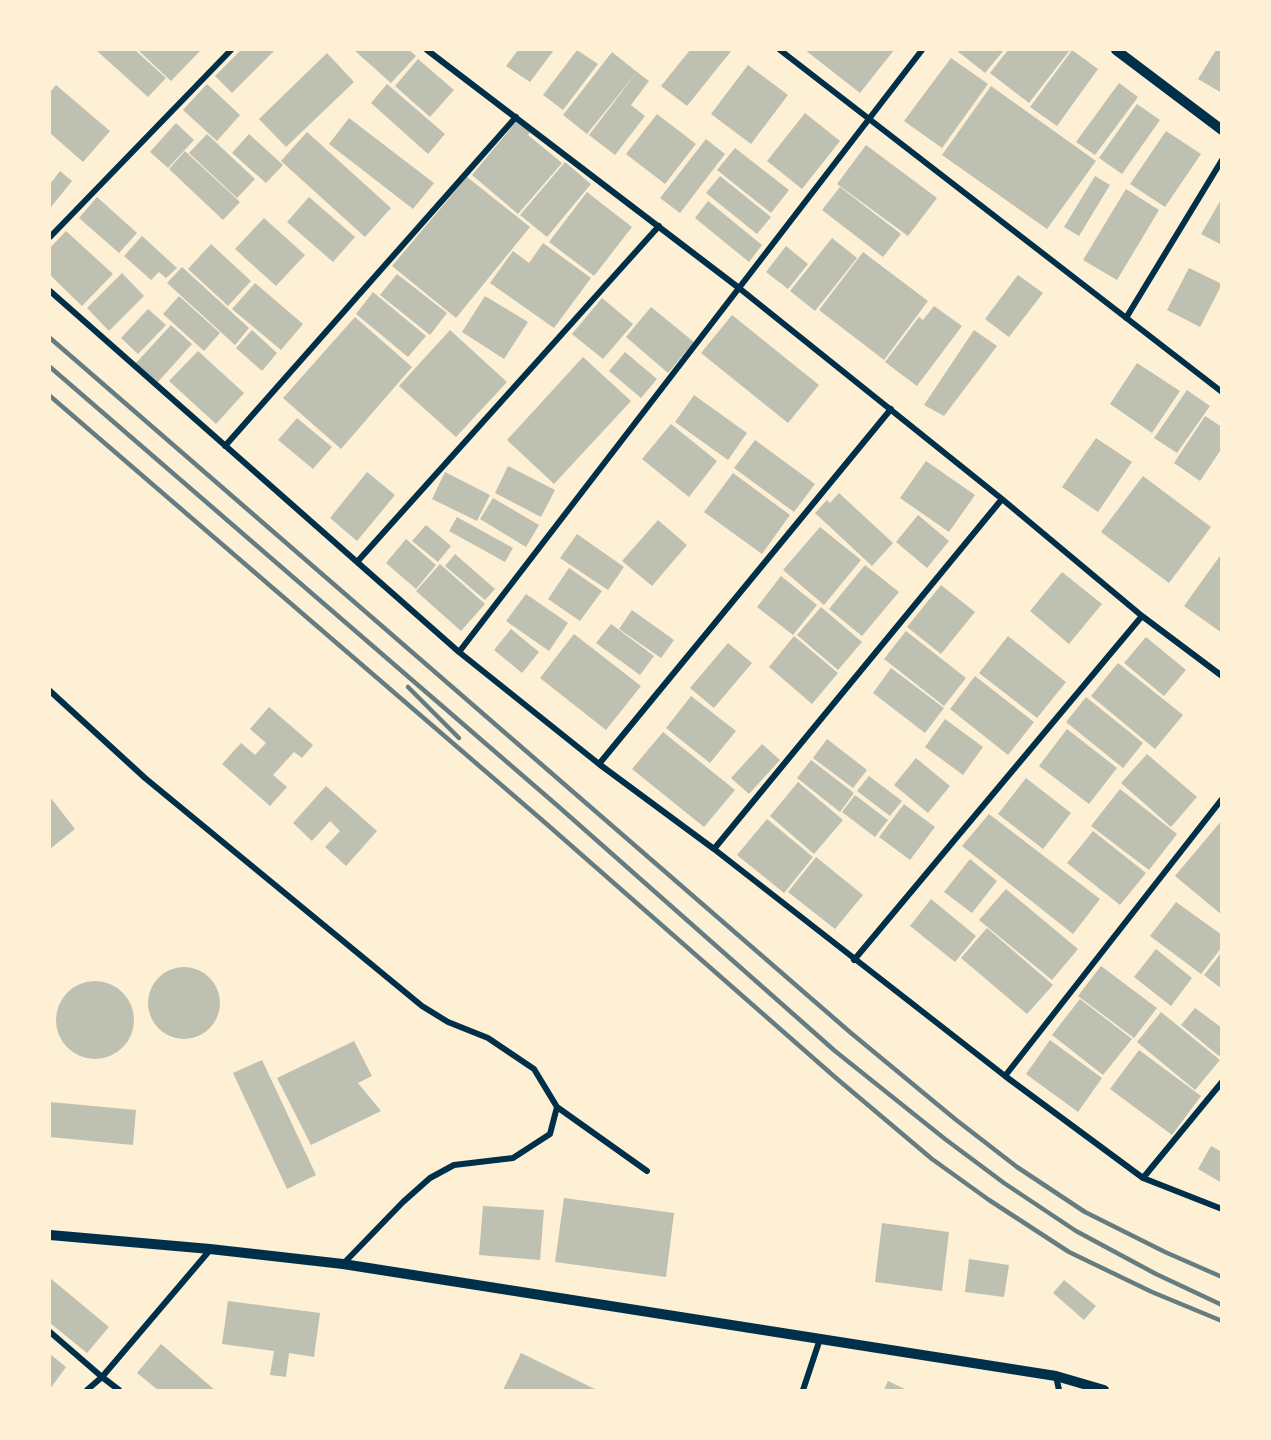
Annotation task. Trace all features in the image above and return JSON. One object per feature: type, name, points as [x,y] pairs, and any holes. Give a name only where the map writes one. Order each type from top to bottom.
[{"type":"street","points":[[50,237],[231,50]]},
{"type":"street","points":[[428,50],[739,288],[1002,499],[1142,616],[1221,676]]},
{"type":"street","points":[[780,50],[1221,392]]},
{"type":"street","points":[[459,652],[922,50]]},
{"type":"street","points":[[1116,50],[1221,130]]},
{"type":"street","points":[[225,446],[516,117]]},
{"type":"street","points":[[1126,318],[1221,159]]},
{"type":"street","points":[[357,562],[659,226]]},
{"type":"street","points":[[50,291],[459,652],[599,764],[714,849],[1005,1076],[1143,1178],[1221,1209]]},
{"type":"street","points":[[599,764],[891,409]]},
{"type":"street","points":[[714,849],[1002,499]]},
{"type":"street","points":[[854,960],[1142,616]]},
{"type":"street","points":[[50,691],[145,778],[422,1006],[448,1022],[488,1038],[534,1069],[557,1107],[648,1171]]},
{"type":"street","points":[[1005,1076],[1221,800]]},
{"type":"street","points":[[1143,1178],[1221,1082]]},
{"type":"street","points":[[343,1264],[403,1202],[430,1178],[454,1166],[513,1158],[549,1134],[557,1107]]},
{"type":"street","points":[[50,1235],[210,1249],[343,1264],[1056,1376],[1104,1390]]},
{"type":"street","points":[[87,1390],[102,1377],[210,1249]]},
{"type":"street","points":[[50,1332],[119,1390]]},
{"type":"street","points":[[802,1390],[820,1339]]},
{"type":"street","points":[[1056,1376],[1059,1390]]},
{"type":"building","points":[[96,50],[135,50],[166,78],[148,97]]},
{"type":"building","points":[[138,50],[201,50],[171,81]]},
{"type":"building","points":[[241,50],[275,50],[232,93],[215,76]]},
{"type":"building","points":[[354,50],[409,50],[416,56],[391,83]]},
{"type":"building","points":[[518,50],[554,50],[530,82],[506,66]]},
{"type":"building","points":[[577,50],[598,64],[563,110],[543,95]]},
{"type":"building","points":[[690,50],[732,50],[687,106],[661,86]]},
{"type":"building","points":[[805,50],[894,50],[860,93]]},
{"type":"building","points":[[956,50],[1004,50],[985,73]]},
{"type":"building","points":[[1008,50],[1070,50],[1029,103],[990,73]]},
{"type":"building","points":[[1072,50],[1098,69],[1057,126],[1030,107]]},
{"type":"building","points":[[1216,50],[1222,50],[1222,93],[1198,79]]},
{"type":"building","points":[[612,52],[637,72],[587,134],[563,115]]},
{"type":"building","points":[[327,53],[354,82],[286,147],[259,119]]},
{"type":"building","points":[[951,58],[988,84],[942,148],[904,121]]},
{"type":"building","points":[[418,59],[454,90],[430,117],[395,86]]},
{"type":"building","points":[[748,65],[788,95],[751,144],[711,114]]},
{"type":"building","points":[[637,72],[649,81],[631,105],[645,116],[615,155],[589,135]]},
{"type":"building","points":[[1119,83],[1138,97],[1095,155],[1076,142]]},
{"type":"building","points":[[207,84],[240,115],[217,141],[183,110]]},
{"type":"building","points":[[387,84],[445,134],[428,154],[371,103]]},
{"type":"building","points":[[56,85],[110,131],[83,162],[50,133],[50,92]]},
{"type":"building","points":[[991,86],[1096,161],[1047,229],[942,155]]},
{"type":"building","points":[[1137,104],[1160,120],[1122,174],[1099,158]]},
{"type":"building","points":[[805,113],[840,141],[802,189],[767,161]]},
{"type":"building","points":[[657,114],[696,144],[665,184],[626,154]]},
{"type":"building","points":[[349,118],[434,183],[413,209],[329,144]]},
{"type":"building","points":[[516,122],[530,132],[528,135],[562,163],[518,214],[472,175]]},
{"type":"building","points":[[176,123],[194,140],[168,168],[150,152]]},
{"type":"building","points":[[1166,131],[1201,154],[1165,207],[1130,184]]},
{"type":"building","points":[[307,132],[391,208],[365,237],[281,161]]},
{"type":"building","points":[[207,134],[255,179],[237,198],[189,153]]},
{"type":"building","points":[[249,134],[283,165],[266,183],[232,153]]},
{"type":"building","points":[[706,139],[725,154],[680,213],[660,198]]},
{"type":"building","points":[[866,145],[937,198],[908,236],[837,184]]},
{"type":"building","points":[[735,148],[789,190],[771,213],[717,170]]},
{"type":"building","points":[[185,151],[240,202],[223,220],[169,169]]},
{"type":"building","points":[[565,162],[591,184],[547,237],[520,215]]},
{"type":"building","points":[[60,171],[72,181],[51,207],[50,184]]},
{"type":"building","points":[[720,176],[771,217],[757,234],[706,193]]},
{"type":"building","points":[[1095,176],[1110,185],[1079,236],[1064,227]]},
{"type":"building","points":[[467,177],[530,227],[456,318],[392,266]]},
{"type":"building","points":[[840,187],[901,234],[883,257],[822,210]]},
{"type":"building","points":[[1126,189],[1159,210],[1117,280],[1083,260]]},
{"type":"building","points":[[587,192],[632,227],[594,276],[549,242]]},
{"type":"building","points":[[97,197],[137,233],[119,253],[79,218]]},
{"type":"building","points":[[309,197],[355,237],[333,262],[287,222]]},
{"type":"building","points":[[1222,198],[1222,245],[1201,234]]},
{"type":"building","points":[[708,201],[762,245],[749,262],[695,218]]},
{"type":"building","points":[[264,218],[305,255],[276,286],[235,249]]},
{"type":"building","points":[[66,231],[113,274],[82,306],[50,275],[50,248]]},
{"type":"building","points":[[142,236],[177,268],[166,278],[159,272],[151,280],[124,256]]},
{"type":"building","points":[[832,238],[857,258],[815,311],[790,291]]},
{"type":"building","points":[[543,243],[591,278],[554,328],[490,283],[513,251],[529,263]]},
{"type":"building","points":[[211,244],[251,281],[228,306],[188,269]]},
{"type":"building","points":[[786,246],[808,264],[788,289],[766,272]]},
{"type":"building","points":[[863,252],[928,301],[884,360],[819,310]]},
{"type":"building","points":[[182,267],[249,328],[235,345],[167,283]]},
{"type":"building","points":[[1189,268],[1222,284],[1200,327],[1167,310]]},
{"type":"building","points":[[122,273],[144,296],[109,331],[87,308]]},
{"type":"building","points":[[397,274],[447,313],[430,335],[380,295]]},
{"type":"building","points":[[1018,275],[1043,293],[1009,337],[985,319]]},
{"type":"building","points":[[255,283],[303,324],[281,350],[232,309]]},
{"type":"building","points":[[373,292],[426,336],[408,357],[356,314]]},
{"type":"building","points":[[179,296],[220,333],[204,351],[163,314]]},
{"type":"building","points":[[485,296],[528,322],[504,359],[462,332]]},
{"type":"building","points":[[602,298],[633,324],[603,359],[572,334]]},
{"type":"building","points":[[934,306],[962,326],[917,386],[885,362],[919,317],[923,320]]},
{"type":"building","points":[[651,307],[694,342],[668,373],[626,337]]},
{"type":"building","points":[[148,309],[166,325],[138,354],[121,338]]},
{"type":"building","points":[[732,315],[819,385],[788,423],[701,353]]},
{"type":"building","points":[[355,317],[412,367],[341,449],[283,398]]},
{"type":"building","points":[[171,325],[192,344],[158,382],[136,363]]},
{"type":"building","points":[[252,330],[277,353],[262,371],[236,348]]},
{"type":"building","points":[[450,330],[507,382],[456,437],[399,386]]},
{"type":"building","points":[[974,330],[997,346],[944,416],[924,405]]},
{"type":"building","points":[[198,351],[244,393],[216,424],[169,381]]},
{"type":"building","points":[[625,352],[657,379],[641,398],[609,371]]},
{"type":"building","points":[[583,357],[631,401],[554,484],[507,440]]},
{"type":"building","points":[[1137,363],[1180,391],[1152,433],[1110,404]]},
{"type":"building","points":[[1187,390],[1210,406],[1177,453],[1154,438]]},
{"type":"building","points":[[694,395],[747,433],[728,460],[675,422]]},
{"type":"building","points":[[1205,416],[1222,427],[1222,448],[1200,481],[1174,463]]},
{"type":"building","points":[[297,418],[332,447],[313,469],[278,440]]},
{"type":"building","points":[[671,424],[717,461],[689,497],[642,459]]},
{"type":"building","points":[[1096,438],[1132,462],[1098,512],[1062,487]]},
{"type":"building","points":[[755,440],[815,484],[794,512],[734,468]]},
{"type":"building","points":[[926,461],[975,495],[949,532],[900,498]]},
{"type":"building","points":[[508,466],[555,490],[541,517],[495,493]]},
{"type":"building","points":[[367,472],[395,495],[357,541],[330,518]]},
{"type":"building","points":[[445,472],[490,495],[477,521],[432,499]]},
{"type":"building","points":[[733,473],[790,515],[762,554],[704,512]]},
{"type":"building","points":[[1143,476],[1211,527],[1169,583],[1101,532]]},
{"type":"building","points":[[839,493],[893,543],[872,566],[815,513],[827,500],[830,503]]},
{"type":"building","points":[[493,498],[539,525],[526,547],[480,519]]},
{"type":"building","points":[[918,515],[949,541],[927,568],[896,542]]},
{"type":"building","points":[[457,517],[513,548],[505,562],[449,531]]},
{"type":"building","points":[[658,520],[687,545],[652,586],[622,561]]},
{"type":"building","points":[[426,525],[451,546],[438,562],[412,541]]},
{"type":"building","points":[[820,527],[861,560],[824,605],[783,570]]},
{"type":"building","points":[[577,534],[624,567],[608,590],[560,558]]},
{"type":"building","points":[[406,539],[436,565],[416,589],[386,563]]},
{"type":"building","points":[[1222,553],[1222,633],[1184,606]]},
{"type":"building","points":[[455,554],[495,589],[485,600],[445,566]]},
{"type":"building","points":[[440,564],[485,604],[461,631],[416,591]]},
{"type":"building","points":[[865,565],[899,592],[862,636],[829,609]]},
{"type":"building","points":[[569,568],[602,591],[580,621],[548,599]]},
{"type":"building","points":[[1062,572],[1102,604],[1069,644],[1030,611]]},
{"type":"building","points":[[781,576],[817,605],[793,635],[757,607]]},
{"type":"building","points":[[941,585],[975,612],[941,654],[907,627]]},
{"type":"building","points":[[526,594],[568,623],[549,651],[506,621]]},
{"type":"building","points":[[821,607],[862,642],[838,670],[797,635]]},
{"type":"building","points":[[632,610],[674,640],[661,658],[619,629]]},
{"type":"building","points":[[611,624],[654,656],[640,675],[596,643]]},
{"type":"building","points":[[511,629],[539,652],[522,673],[494,650]]},
{"type":"building","points":[[906,631],[966,678],[944,706],[884,659]]},
{"type":"building","points":[[574,634],[641,686],[606,730],[540,678]]},
{"type":"building","points":[[794,636],[838,673],[812,704],[769,667]]},
{"type":"building","points":[[1008,636],[1066,682],[1037,718],[979,673]]},
{"type":"building","points":[[1146,637],[1186,670],[1164,696],[1124,663]]},
{"type":"building","points":[[728,643],[752,663],[714,708],[690,688]]},
{"type":"building","points":[[1118,663],[1183,715],[1155,749],[1091,696]]},
{"type":"building","points":[[891,668],[944,708],[925,733],[873,693]]},
{"type":"building","points":[[975,676],[1034,722],[1008,755],[950,709]]},
{"type":"building","points":[[691,696],[736,731],[710,763],[666,728]]},
{"type":"building","points":[[1086,697],[1143,743],[1123,768],[1066,722]]},
{"type":"building","points":[[269,707],[313,745],[302,758],[294,752],[273,775],[287,787],[270,806],[222,764],[241,743],[255,755],[266,743],[250,729]]},
{"type":"building","points":[[945,719],[983,747],[963,775],[925,747]]},
{"type":"building","points":[[1067,729],[1117,768],[1089,804],[1039,766]]},
{"type":"building","points":[[663,732],[735,790],[704,827],[632,769]]},
{"type":"building","points":[[827,739],[867,770],[853,788],[813,758]]},
{"type":"building","points":[[762,744],[780,760],[749,794],[731,778]]},
{"type":"building","points":[[1147,754],[1197,797],[1171,827],[1121,783]]},
{"type":"building","points":[[916,758],[950,786],[928,813],[894,785]]},
{"type":"building","points":[[811,760],[854,793],[840,812],[797,778]]},
{"type":"building","points":[[869,776],[902,801],[890,816],[857,791]]},
{"type":"building","points":[[1026,778],[1071,813],[1043,849],[998,814]]},
{"type":"building","points":[[798,782],[843,820],[814,854],[770,816]]},
{"type":"building","points":[[326,786],[377,831],[346,866],[325,847],[340,831],[330,821],[312,841],[293,823]]},
{"type":"building","points":[[1120,789],[1177,834],[1149,870],[1091,826]]},
{"type":"building","points":[[855,795],[888,820],[875,837],[842,812]]},
{"type":"building","points":[[50,797],[75,829],[50,849]]},
{"type":"building","points":[[904,804],[935,827],[910,860],[879,837]]},
{"type":"building","points":[[989,814],[1100,899],[1073,934],[962,846]]},
{"type":"building","points":[[767,819],[813,857],[784,893],[737,855]]},
{"type":"building","points":[[1222,820],[1222,915],[1175,876]]},
{"type":"building","points":[[1093,831],[1146,873],[1120,905],[1067,863]]},
{"type":"building","points":[[816,857],[863,895],[835,929],[788,892]]},
{"type":"building","points":[[970,859],[997,881],[972,913],[944,892]]},
{"type":"building","points":[[1006,889],[1078,949],[1052,980],[979,920]]},
{"type":"building","points":[[931,899],[976,936],[955,962],[910,926]]},
{"type":"building","points":[[1176,902],[1222,935],[1222,947],[1201,974],[1150,936]]},
{"type":"building","points":[[987,928],[1053,985],[1027,1014],[961,958]]},
{"type":"building","points":[[1156,949],[1192,978],[1171,1006],[1134,977]]},
{"type":"building","points":[[1222,952],[1222,989],[1204,975]]},
{"type":"building","points":[[1101,966],[1157,1008],[1134,1038],[1078,996]]},
{"type":"building","points":[[184,967],[204,973],[214,983],[220,1003],[214,1023],[204,1033],[184,1039],[164,1033],[154,1023],[148,1003],[154,983],[164,973]]},
{"type":"building","points":[[95,981],[110,984],[122,993],[131,1005],[134,1020],[131,1035],[122,1047],[110,1056],[95,1059],[80,1056],[68,1047],[59,1035],[56,1020],[59,1005],[68,993],[80,984]]},
{"type":"building","points":[[1080,999],[1132,1039],[1103,1075],[1052,1035]]},
{"type":"building","points":[[1195,1008],[1222,1028],[1222,1052],[1219,1056],[1181,1025]]},
{"type":"building","points":[[1161,1012],[1220,1060],[1195,1090],[1137,1042]]},
{"type":"building","points":[[1050,1040],[1102,1078],[1078,1112],[1026,1074]]},
{"type":"building","points":[[354,1041],[372,1076],[358,1083],[381,1111],[311,1145],[277,1078]]},
{"type":"building","points":[[1139,1050],[1201,1096],[1172,1135],[1110,1089]]},
{"type":"building","points":[[262,1060],[316,1175],[287,1189],[233,1073]]},
{"type":"building","points":[[50,1102],[136,1110],[133,1145],[50,1137]]},
{"type":"building","points":[[1211,1146],[1222,1152],[1222,1183],[1198,1169]]},
{"type":"building","points":[[564,1198],[674,1213],[666,1277],[555,1262]]},
{"type":"building","points":[[483,1206],[544,1210],[540,1260],[479,1255]]},
{"type":"building","points":[[882,1223],[949,1232],[942,1291],[875,1282]]},
{"type":"building","points":[[969,1259],[1009,1265],[1004,1297],[965,1292]]},
{"type":"building","points":[[50,1278],[109,1327],[87,1353],[50,1323]]},
{"type":"building","points":[[1064,1280],[1096,1306],[1084,1320],[1053,1293]]},
{"type":"building","points":[[228,1301],[320,1313],[314,1357],[289,1353],[286,1377],[270,1375],[274,1351],[222,1344]]},
{"type":"building","points":[[161,1344],[215,1390],[158,1390],[137,1373]]},
{"type":"building","points":[[521,1353],[597,1390],[503,1390]]},
{"type":"building","points":[[50,1354],[66,1367],[50,1389]]},
{"type":"building","points":[[888,1381],[907,1390],[884,1390]]},
{"type":"railway","points":[[50,338],[851,1033],[955,1119],[1017,1167],[1085,1212],[1165,1252],[1222,1277]]},
{"type":"railway","points":[[50,367],[559,807],[835,1051],[945,1139],[1004,1183],[1076,1231],[1156,1274],[1222,1305]]},
{"type":"railway","points":[[50,396],[932,1159],[989,1200],[1069,1252],[1152,1292],[1222,1321]]},
{"type":"railway","points":[[408,687],[459,738]]}]
